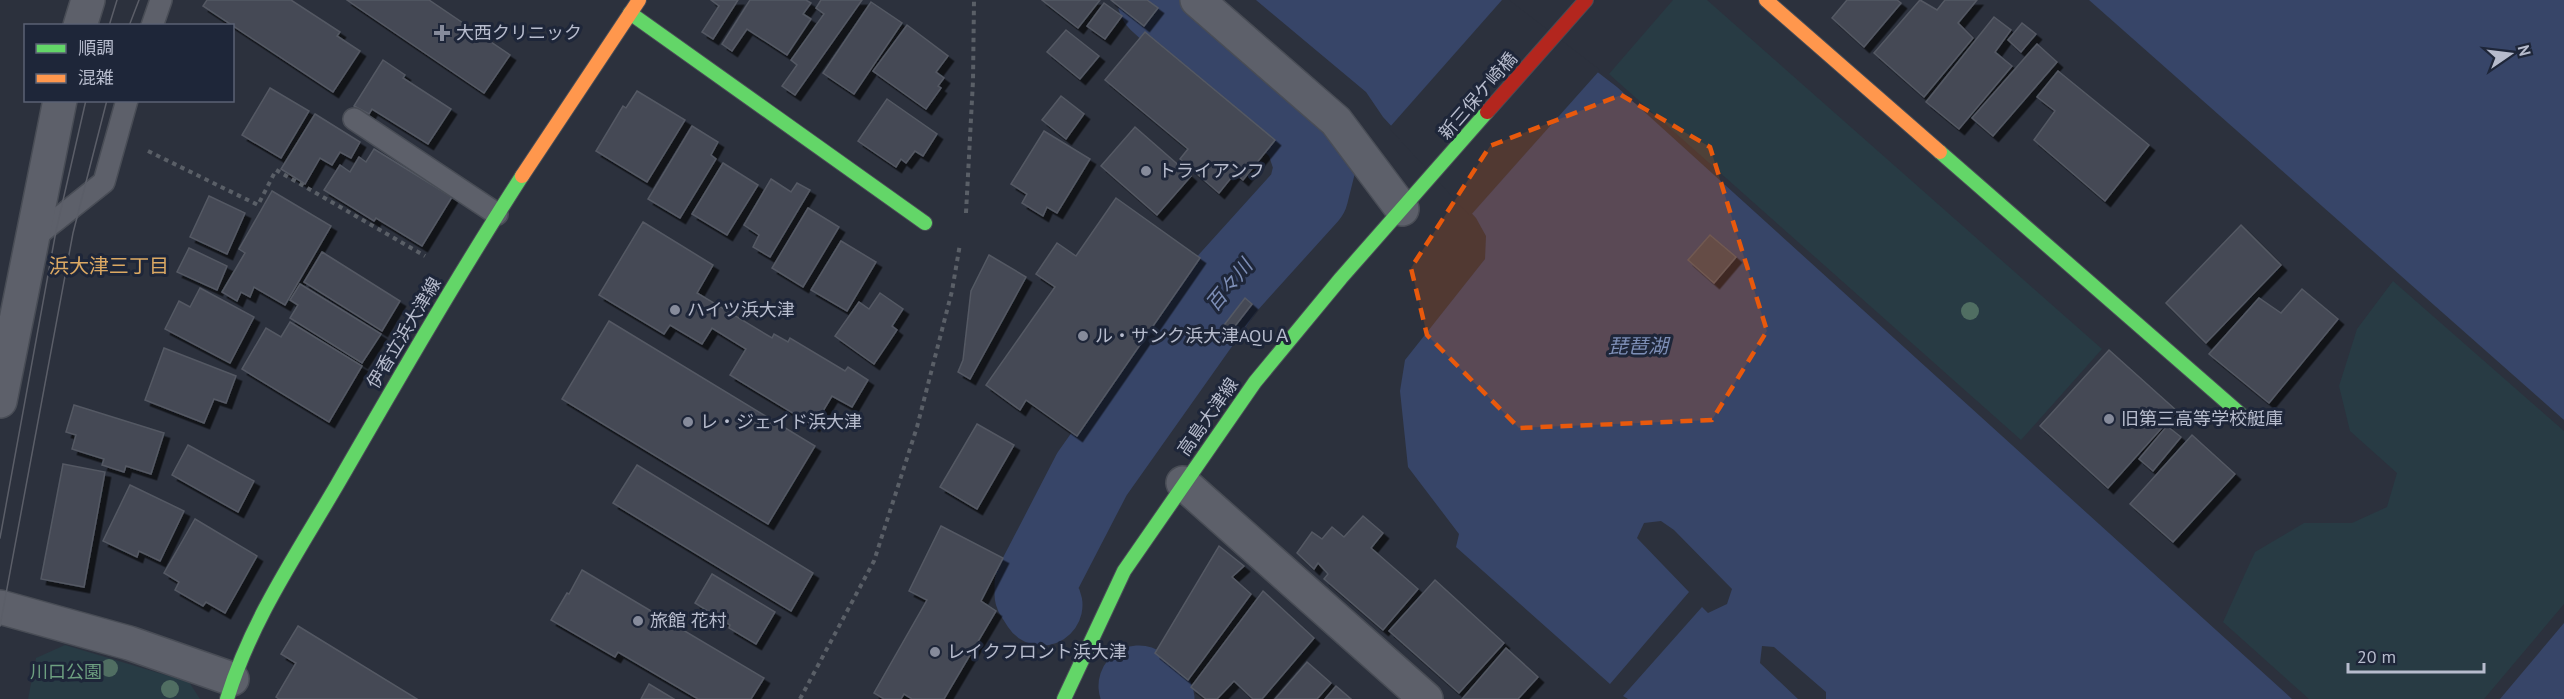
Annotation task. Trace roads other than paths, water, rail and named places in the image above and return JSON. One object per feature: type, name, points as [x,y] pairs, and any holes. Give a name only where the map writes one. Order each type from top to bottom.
[{"type":"main road","name":"伊香立浜大津線","points":[[229,689],[246,642],[423,333],[497,214],[639,0]]},
{"type":"main road","name":"新三保ケ崎橋","points":[[1424,185],[1586,0]]},
{"type":"main road","points":[[1766,0],[2245,418]]},
{"type":"main road","points":[[630,13],[925,223]]},
{"type":"main road","name":"高島大津線","points":[[1064,699],[1124,571],[1183,483],[1256,382],[1341,278],[1424,185]]},
{"type":"street","points":[[81,24],[88,0]]},
{"type":"street","points":[[1197,0],[1336,121],[1402,209]]},
{"type":"street","points":[[0,401],[60,102]]},
{"type":"street","points":[[1183,483],[1426,699]]},
{"type":"street","points":[[0,607],[129,643],[229,689]]},
{"type":"lane","points":[[153,24],[161,0]]},
{"type":"lane","points":[[31,240],[104,182],[126,102]]},
{"type":"lane","points":[[354,119],[497,214]]},
{"type":"water","name":"琵琶湖","points":[[1256,0],[1504,0],[1617,87],[2292,699],[1826,699],[1826,692],[1774,647],[1762,646],[1760,663],[1798,699],[1628,699],[1623,696],[1702,607],[1708,613],[1727,604],[1732,589],[1674,530],[1661,521],[1644,523],[1637,538],[1689,592],[1610,684],[1456,547],[1459,534],[1408,467],[1400,391],[1405,360],[1485,259],[1486,236],[1476,218],[1383,117],[1366,92]]},
{"type":"water","points":[[2089,0],[2564,0],[2564,420]]},
{"type":"water","points":[[2564,623],[2564,699],[2500,699]]},
{"type":"waterway","name":"百々川","points":[[1042,605],[1035,594],[1035,584],[1092,474],[1225,286],[1308,194],[1315,166],[1304,133],[1158,0]]},
{"type":"waterway","name":"百々川","points":[[1139,686],[1154,699]]},
{"type":"tram line","points":[[110,24],[117,0]]},
{"type":"tram line","points":[[130,24],[139,0]]},
{"type":"tram line","points":[[0,538],[56,231],[86,102]]},
{"type":"tram line","points":[[0,626],[73,233],[106,102]]},
{"type":"place","name":"大西クリニック","points":[[442,33]]},
{"type":"place","name":"トライアンフ","points":[[1146,171]]},
{"type":"place","name":"ハイツ浜大津","points":[[675,310]]},
{"type":"place","name":"ル・サンク浜大津AQUＡ","points":[[1083,336]]},
{"type":"place","name":"旧第三高等学校艇庫","points":[[2109,419]]},
{"type":"place","name":"レ・ジェイド浜大津","points":[[688,422]]},
{"type":"place","name":"旅館 花村","points":[[638,621]]},
{"type":"place","name":"レイクフロント浜大津","points":[[935,652]]},
{"type":"district","name":"浜大津三丁目","points":[[109,266]]},
{"type":"park label","name":"川口公園","points":[[66,672]]}]
